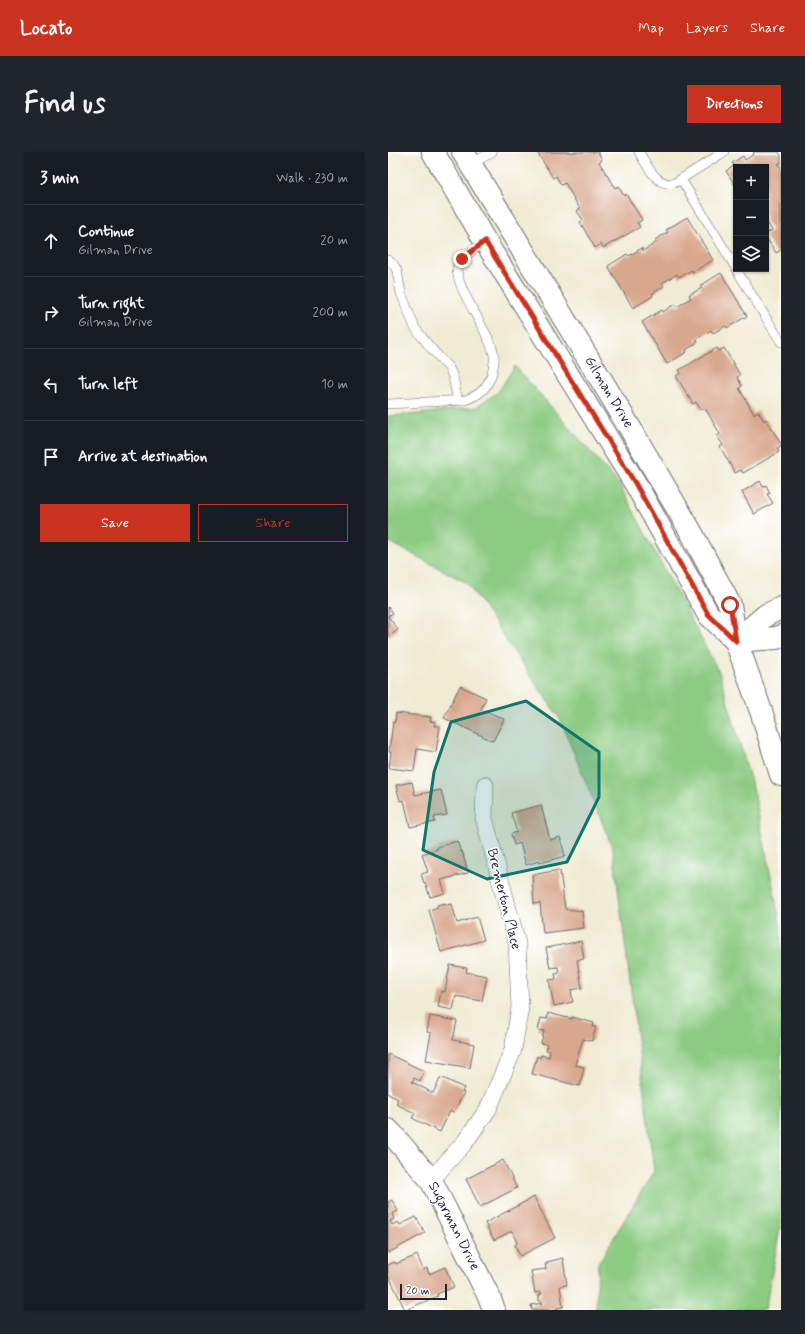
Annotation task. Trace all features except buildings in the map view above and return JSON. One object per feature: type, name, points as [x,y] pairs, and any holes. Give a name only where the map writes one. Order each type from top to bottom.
[{"type":"main road","name":"Gilman Drive","points":[[432,152],[485,241],[635,483],[708,614],[736,641]]},
{"type":"main road","name":"Gilman Drive","points":[[467,158],[690,530],[730,605],[736,641],[762,714],[781,775]]},
{"type":"main road","points":[[736,641],[766,615],[781,608]]},
{"type":"main road","points":[[736,641],[776,638],[781,636]]},
{"type":"main road","name":"Sugarman Drive","points":[[388,1130],[431,1180],[494,1310]]},
{"type":"street","name":"Bremerton Place","points":[[431,1180],[465,1142],[488,1109],[513,1050],[520,1008],[517,943],[484,818],[485,785]]},
{"type":"lane","points":[[467,158],[492,152]]},
{"type":"lane","points":[[639,152],[655,177],[664,183],[672,184],[724,152]]},
{"type":"lane","points":[[682,179],[733,264]]},
{"type":"lane","points":[[388,404],[465,400],[477,396],[485,389],[493,368],[494,357],[487,334],[459,284],[456,270],[462,259],[485,241]]},
{"type":"lane","points":[[388,260],[397,271],[401,293],[415,328],[449,368],[453,377],[458,401]]},
{"type":"lane","points":[[738,272],[781,342]]},
{"type":"highlighted area","points":[[526,701],[599,752],[599,797],[567,862],[487,879],[423,850],[434,772],[451,722]]},
{"type":"green space","points":[[515,366],[619,484],[719,672],[754,792],[781,927],[781,1224],[765,1310],[596,1310],[598,1264],[654,1171],[613,849],[560,719],[467,583],[388,541],[388,416],[476,407],[498,392]]},
{"type":"route","points":[[462,259],[485,241],[635,483],[708,614],[736,641],[730,605]]}]
